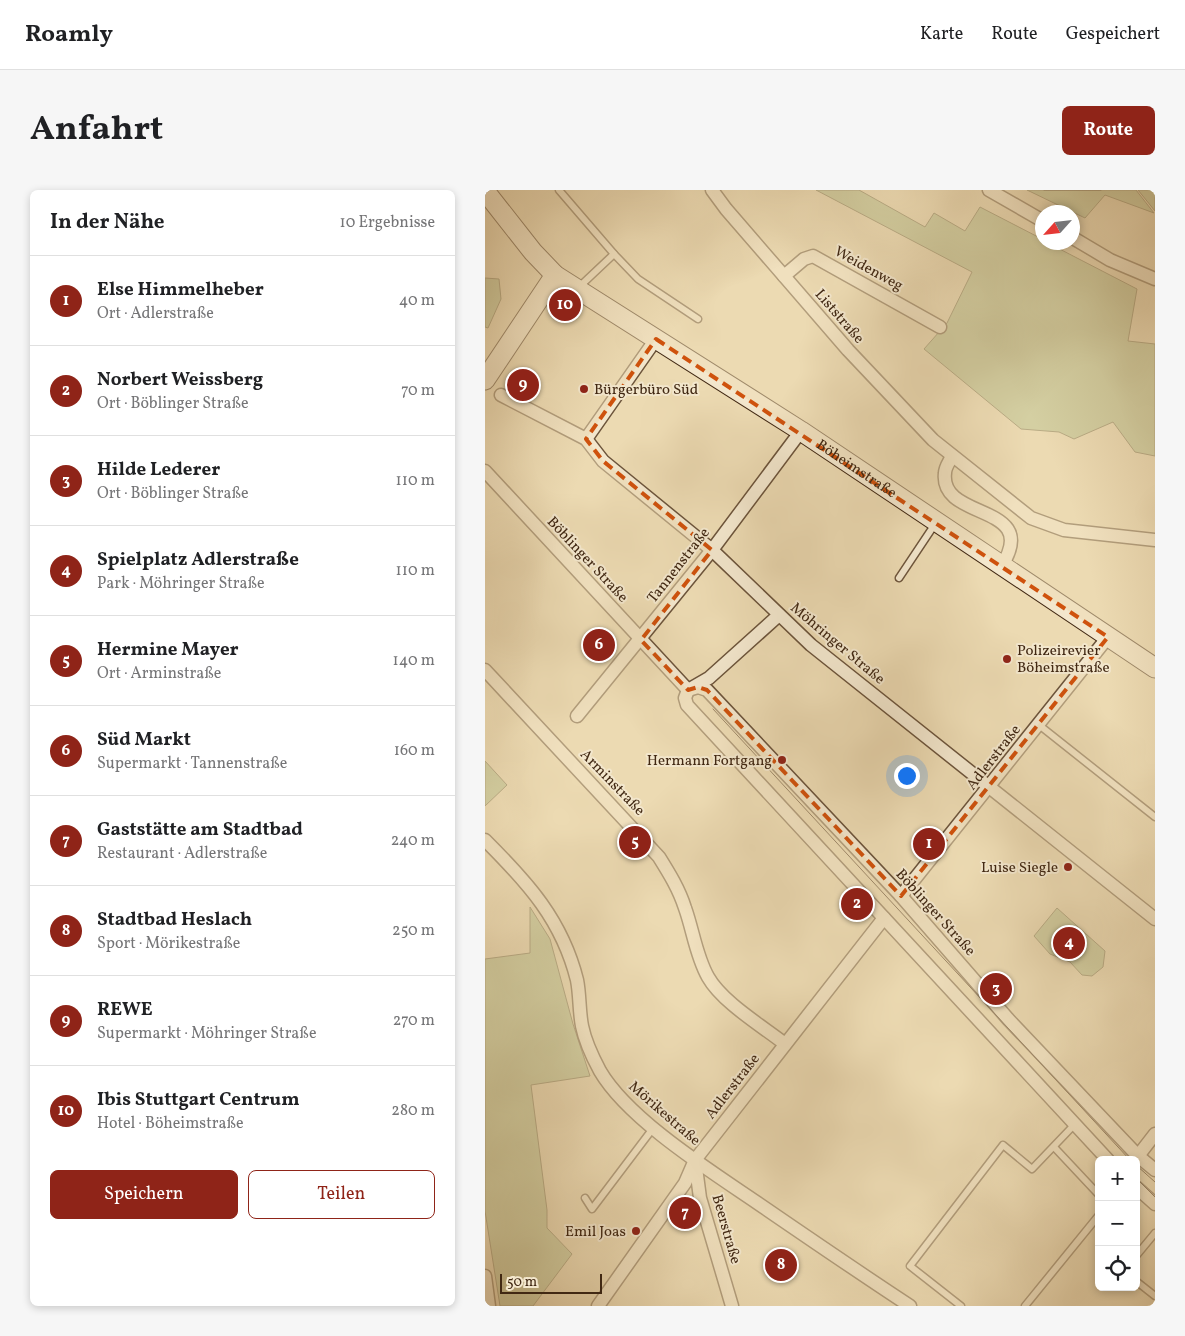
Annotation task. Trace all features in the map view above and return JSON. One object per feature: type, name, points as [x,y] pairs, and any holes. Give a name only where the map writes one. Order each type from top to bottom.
[{"type":"street","name":"Liststraße","points":[[712,190],[784,276],[868,371],[933,440],[952,456],[1031,518],[1048,525],[1074,531],[1155,540]]},
{"type":"street","points":[[989,190],[1035,216]]},
{"type":"street","name":"Böheimstraße","points":[[485,191],[533,252],[555,275],[801,431],[1001,567],[1155,668]]},
{"type":"street","points":[[1080,242],[1110,260],[1155,279]]},
{"type":"street","name":"Weidenweg","points":[[784,276],[804,258],[813,256],[940,327]]},
{"type":"street","points":[[485,380],[555,275]]},
{"type":"street","points":[[586,439],[656,339]]},
{"type":"street","name":"Möhringer Straße","points":[[501,395],[586,439],[603,461],[712,550],[811,645],[1155,919]]},
{"type":"street","name":"Tannenstraße","points":[[577,716],[641,640],[712,550],[801,431]]},
{"type":"street","points":[[952,456],[945,472],[949,492],[961,503],[995,517],[1008,530],[1011,547],[1001,567]]},
{"type":"street","name":"Böblinger Straße","points":[[485,471],[688,690]]},
{"type":"street","points":[[688,690],[709,678],[779,615]]},
{"type":"street","name":"Adlerstraße","points":[[901,896],[990,788],[1108,637]]},
{"type":"street","name":"Arminstraße","points":[[485,670],[659,857],[684,905],[707,976],[730,1001],[785,1044]]},
{"type":"street","name":"Böblinger Straße","points":[[688,690],[698,687],[707,690],[901,896],[1008,1019],[1138,1156]]},
{"type":"street","name":"Böblinger Straße","points":[[688,690],[685,698],[687,705],[1104,1156]]},
{"type":"street","name":"Mörikestraße","points":[[485,840],[526,882],[558,927],[570,953],[578,983],[582,1027],[601,1072],[625,1102],[695,1160],[909,1306]]},
{"type":"street","name":"Adlerstraße","points":[[598,1306],[685,1183],[695,1160],[885,918]]},
{"type":"street","points":[[1138,1156],[1155,1134]]},
{"type":"street","name":"Böblinger Straße","points":[[1140,1158],[1155,1170]]},
{"type":"street","name":"Beerstraße","points":[[695,1160],[700,1198],[732,1306]]},
{"type":"street","points":[[1140,1191],[1155,1204]]},
{"type":"street","points":[[485,1276],[489,1306]]},
{"type":"lane","points":[[559,190],[638,279],[699,319]]},
{"type":"lane","points":[[577,289],[614,254]]},
{"type":"lane","points":[[899,578],[936,522]]},
{"type":"lane","points":[[1039,725],[1155,817]]},
{"type":"lane","points":[[961,1306],[910,1266],[1003,1144],[1031,1169],[1075,1124]]},
{"type":"lane","points":[[585,1198],[592,1209],[654,1127]]},
{"type":"lane","points":[[1053,1147],[1095,1191]]},
{"type":"lane","points":[[1025,1306],[1095,1220]]},
{"type":"lane","points":[[1140,1251],[1155,1233]]},
{"type":"lane","points":[[1140,1284],[1155,1296]]},
{"type":"highlighted area","points":[[656,339],[1108,637],[901,896],[707,690],[698,687],[688,690],[641,640],[712,550],[603,461],[586,439]]},
{"type":"green space","points":[[816,190],[859,190],[925,227],[934,213],[965,231],[980,207],[1035,235],[1035,250],[1062,250],[1137,289],[1128,341],[1155,344],[1155,456],[1135,452],[1113,422],[1074,439],[1059,432],[1021,429],[924,349],[947,323],[972,272]]},
{"type":"green space","points":[[1027,190],[1136,190],[1154,213],[1105,195],[1085,218],[1080,216],[1080,205],[1058,205]]},
{"type":"green space","points":[[1138,190],[1155,190],[1155,211]]},
{"type":"green space","points":[[485,278],[499,279],[501,299],[488,328],[485,327]]},
{"type":"green space","points":[[485,761],[507,785],[485,806]]},
{"type":"green space","points":[[530,907],[550,939],[573,1024],[590,1076],[531,1085],[547,1210],[547,1228],[572,1254],[533,1306],[500,1306],[485,1211],[485,959],[530,953]]},
{"type":"green space","points":[[1057,908],[1105,951],[1103,967],[1092,976],[1082,975],[1070,962],[1050,954],[1034,936]]},
{"type":"tram line","points":[[1044,190],[1101,190]]},
{"type":"tram line","points":[[713,709],[1126,1156]]},
{"type":"tram line","points":[[1140,1169],[1155,1182]]},
{"type":"tram line","points":[[1140,1182],[1155,1197]]},
{"type":"place","name":"Ibis Stuttgart Centrum","points":[[565,305]]},
{"type":"place","name":"REWE","points":[[523,385]]},
{"type":"place","name":"Bürgerbüro Süd","points":[[584,389]]},
{"type":"place","name":"Süd Markt","points":[[599,645]]},
{"type":"place","name":"Polizeirevier Böheimstraße","points":[[1007,659]]},
{"type":"place","name":"Hermann Fortgang","points":[[782,760]]},
{"type":"place","name":"Hermine Mayer","points":[[635,842]]},
{"type":"place","name":"Else Himmelheber","points":[[929,844]]},
{"type":"place","name":"Luise Siegle","points":[[1068,867]]},
{"type":"place","name":"Norbert Weissberg","points":[[857,904]]},
{"type":"place","name":"Spielplatz Adlerstraße","points":[[1069,943]]},
{"type":"place","name":"Hilde Lederer","points":[[996,989]]},
{"type":"place","name":"Gaststätte am Stadtbad","points":[[685,1213]]},
{"type":"place","name":"Emil Joas","points":[[636,1231]]},
{"type":"place","name":"Stadtbad Heslach","points":[[781,1265]]}]
